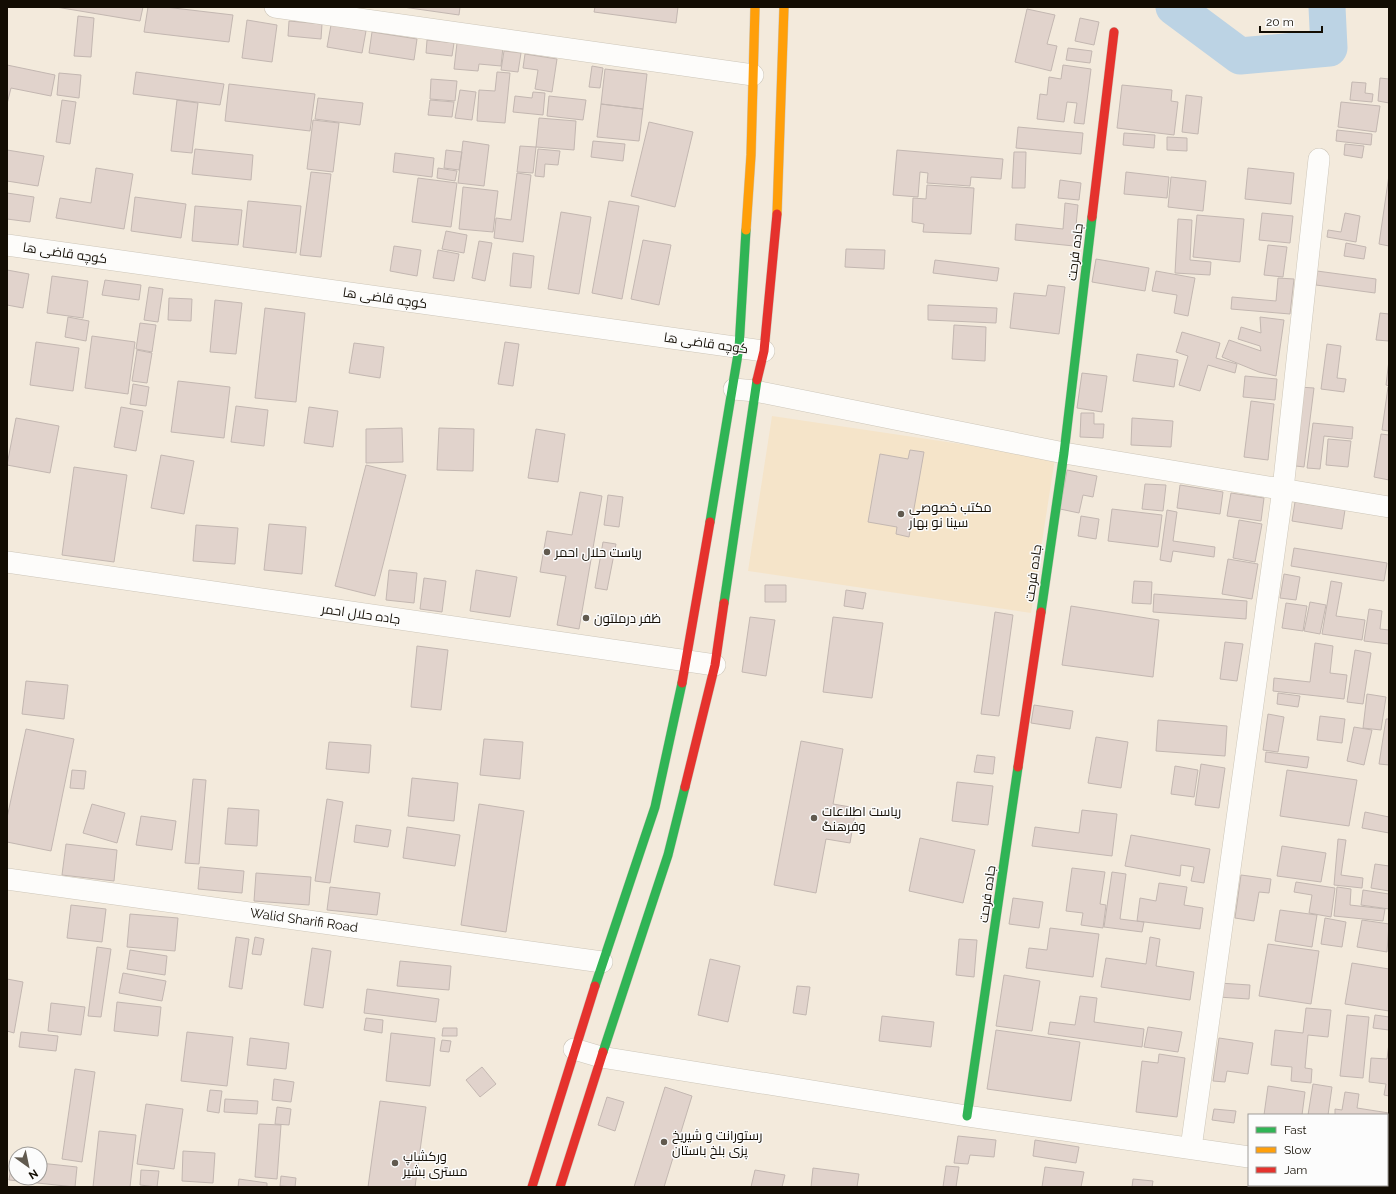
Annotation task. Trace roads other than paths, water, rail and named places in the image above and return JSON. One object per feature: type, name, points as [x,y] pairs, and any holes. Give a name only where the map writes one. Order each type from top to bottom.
[{"type":"street","points":[[275,7],[753,75]]},
{"type":"street","points":[[532,1187],[602,962],[655,807],[687,661],[734,389],[739,348],[751,155],[755,7]]},
{"type":"street","points":[[560,1187],[627,974],[668,855],[715,665],[755,391],[764,351],[779,196],[784,7]]},
{"type":"street","name":"جاده فرحت","points":[[968,1116],[1064,453],[1114,32]]},
{"type":"street","points":[[1191,1148],[1283,489],[1319,159]]},
{"type":"street","name":"کوچه قاضی ها","points":[[7,245],[764,351]]},
{"type":"street","points":[[734,389],[755,391],[1064,453],[1389,507]]},
{"type":"street","name":"جاده حلال احمر","points":[[7,562],[715,665]]},
{"type":"street","name":"Walid Sharifi Road","points":[[7,879],[602,962]]},
{"type":"street","points":[[574,1049],[601,1057],[968,1116],[1248,1156]]},
{"type":"waterway","points":[[1174,7],[1240,56],[1329,48],[1327,7]]},
{"type":"place","name":"مکتب خصوصی سینا نو بهار","points":[[901,514]]},
{"type":"place","name":"ریاست حلال احمر","points":[[547,552]]},
{"type":"place","name":"ظفر درملتون","points":[[586,618]]},
{"type":"place","name":"ریاست اطلاعات وفرهنگ","points":[[814,818]]},
{"type":"place","name":"رستورانت و شیریخ پزی بلخ باستان","points":[[664,1142]]},
{"type":"place","name":"ورکشاپ مستری بشیر","points":[[395,1163]]}]
